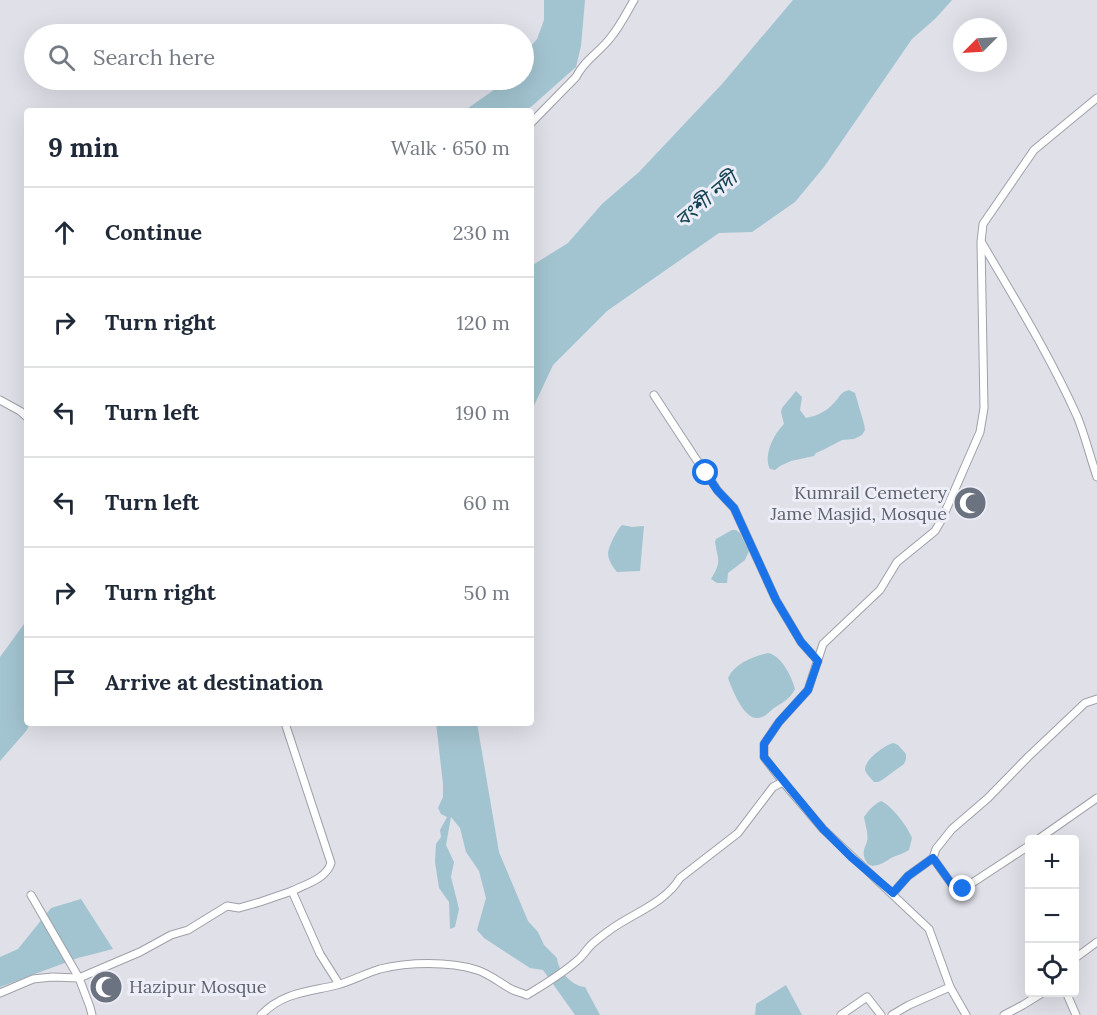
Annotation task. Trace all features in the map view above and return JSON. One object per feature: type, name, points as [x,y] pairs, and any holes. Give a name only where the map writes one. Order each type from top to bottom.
[{"type":"street","points":[[534,120],[611,38],[634,0]]},
{"type":"street","points":[[966,1015],[950,987],[929,929],[823,829],[764,757],[764,744],[779,722],[808,690],[823,644],[880,590],[897,562],[935,531],[942,519],[980,432],[984,408],[982,224],[1034,150],[1097,98]]},
{"type":"street","points":[[981,242],[1059,378],[1078,418],[1097,477]]},
{"type":"street","points":[[654,395],[717,490],[734,508],[776,600],[801,642],[818,661]]},
{"type":"street","points":[[0,400],[24,414]]},
{"type":"street","points":[[893,893],[908,876],[933,858],[936,849],[952,829],[988,798],[1085,703],[1097,699]]},
{"type":"street","points":[[0,993],[33,979],[79,978],[140,952],[171,935],[188,930],[227,906],[239,908],[292,891],[329,870],[331,863],[286,726]]},
{"type":"street","points":[[261,1015],[283,998],[339,984],[377,970],[399,965],[449,965],[477,970],[526,995],[551,981],[572,965],[612,928],[659,899],[680,878],[738,833],[773,787],[783,782]]},
{"type":"street","points":[[1044,835],[1097,798]]},
{"type":"street","points":[[933,858],[958,890],[963,889],[1025,847]]},
{"type":"street","points":[[292,891],[320,954],[339,984]]},
{"type":"street","points":[[31,895],[79,978],[92,1015]]},
{"type":"street","points":[[1079,956],[1097,942]]},
{"type":"street","points":[[892,1015],[950,987]]},
{"type":"street","points":[[841,1015],[867,997],[881,1015]]},
{"type":"street","points":[[1004,1015],[1037,997]]},
{"type":"street","points":[[1068,997],[1076,1015]]},
{"type":"water","points":[[544,0],[585,0],[581,46],[576,67],[529,108],[468,108],[494,90],[534,90],[534,42],[544,20]]},
{"type":"water","name":"বংশী নদী","points":[[793,0],[952,0],[912,39],[824,167],[795,202],[752,232],[719,233],[607,311],[553,365],[534,406],[534,264],[568,243],[602,204],[639,172],[722,84]]},
{"type":"water","points":[[849,390],[855,393],[864,424],[865,430],[862,435],[854,439],[842,440],[814,456],[791,461],[775,470],[770,469],[769,451],[784,424],[782,408],[796,391],[802,397],[800,410],[806,418],[825,411],[842,393]]},
{"type":"water","points":[[622,525],[644,526],[640,571],[617,572],[610,561],[608,553],[610,546]]},
{"type":"water","points":[[732,530],[740,533],[749,551],[745,560],[728,573],[727,583],[717,583],[711,579],[718,564],[715,542],[716,539]]},
{"type":"water","points":[[24,624],[24,726],[29,726],[0,761],[0,657]]},
{"type":"water","points":[[768,653],[781,662],[789,673],[795,689],[788,698],[764,716],[753,717],[739,703],[728,678],[735,668]]},
{"type":"water","points":[[436,726],[478,726],[499,852],[528,921],[538,932],[544,945],[557,958],[566,977],[575,984],[585,987],[600,1015],[575,1015],[543,970],[530,968],[484,938],[477,930],[486,898],[479,871],[466,852],[460,828],[451,817],[446,845],[454,862],[451,877],[459,909],[455,927],[450,929],[449,902],[439,888],[435,862],[436,844],[441,837],[440,830],[447,817],[441,814],[438,808],[443,797]]},
{"type":"water","points":[[893,743],[906,754],[904,764],[882,780],[874,782],[865,770],[866,766],[876,754]]},
{"type":"water","points":[[881,801],[899,817],[912,838],[909,850],[872,866],[864,856],[868,836],[864,817]]},
{"type":"water","points":[[81,899],[113,949],[78,958],[0,987],[0,957],[18,949],[51,908]]},
{"type":"water","points":[[786,985],[802,1015],[755,1015],[756,1004]]},
{"type":"place","name":"Kumrail Cemetery Jame Masjid, Mosque","points":[[970,503]]},
{"type":"place","name":"Hazipur Mosque","points":[[106,987]]},
{"type":"route","points":[[706,473],[717,490],[734,508],[776,600],[801,642],[818,661],[808,690],[779,722],[764,744],[764,757],[823,829],[893,893],[908,876],[933,858],[953,886],[958,890],[963,889]]}]
